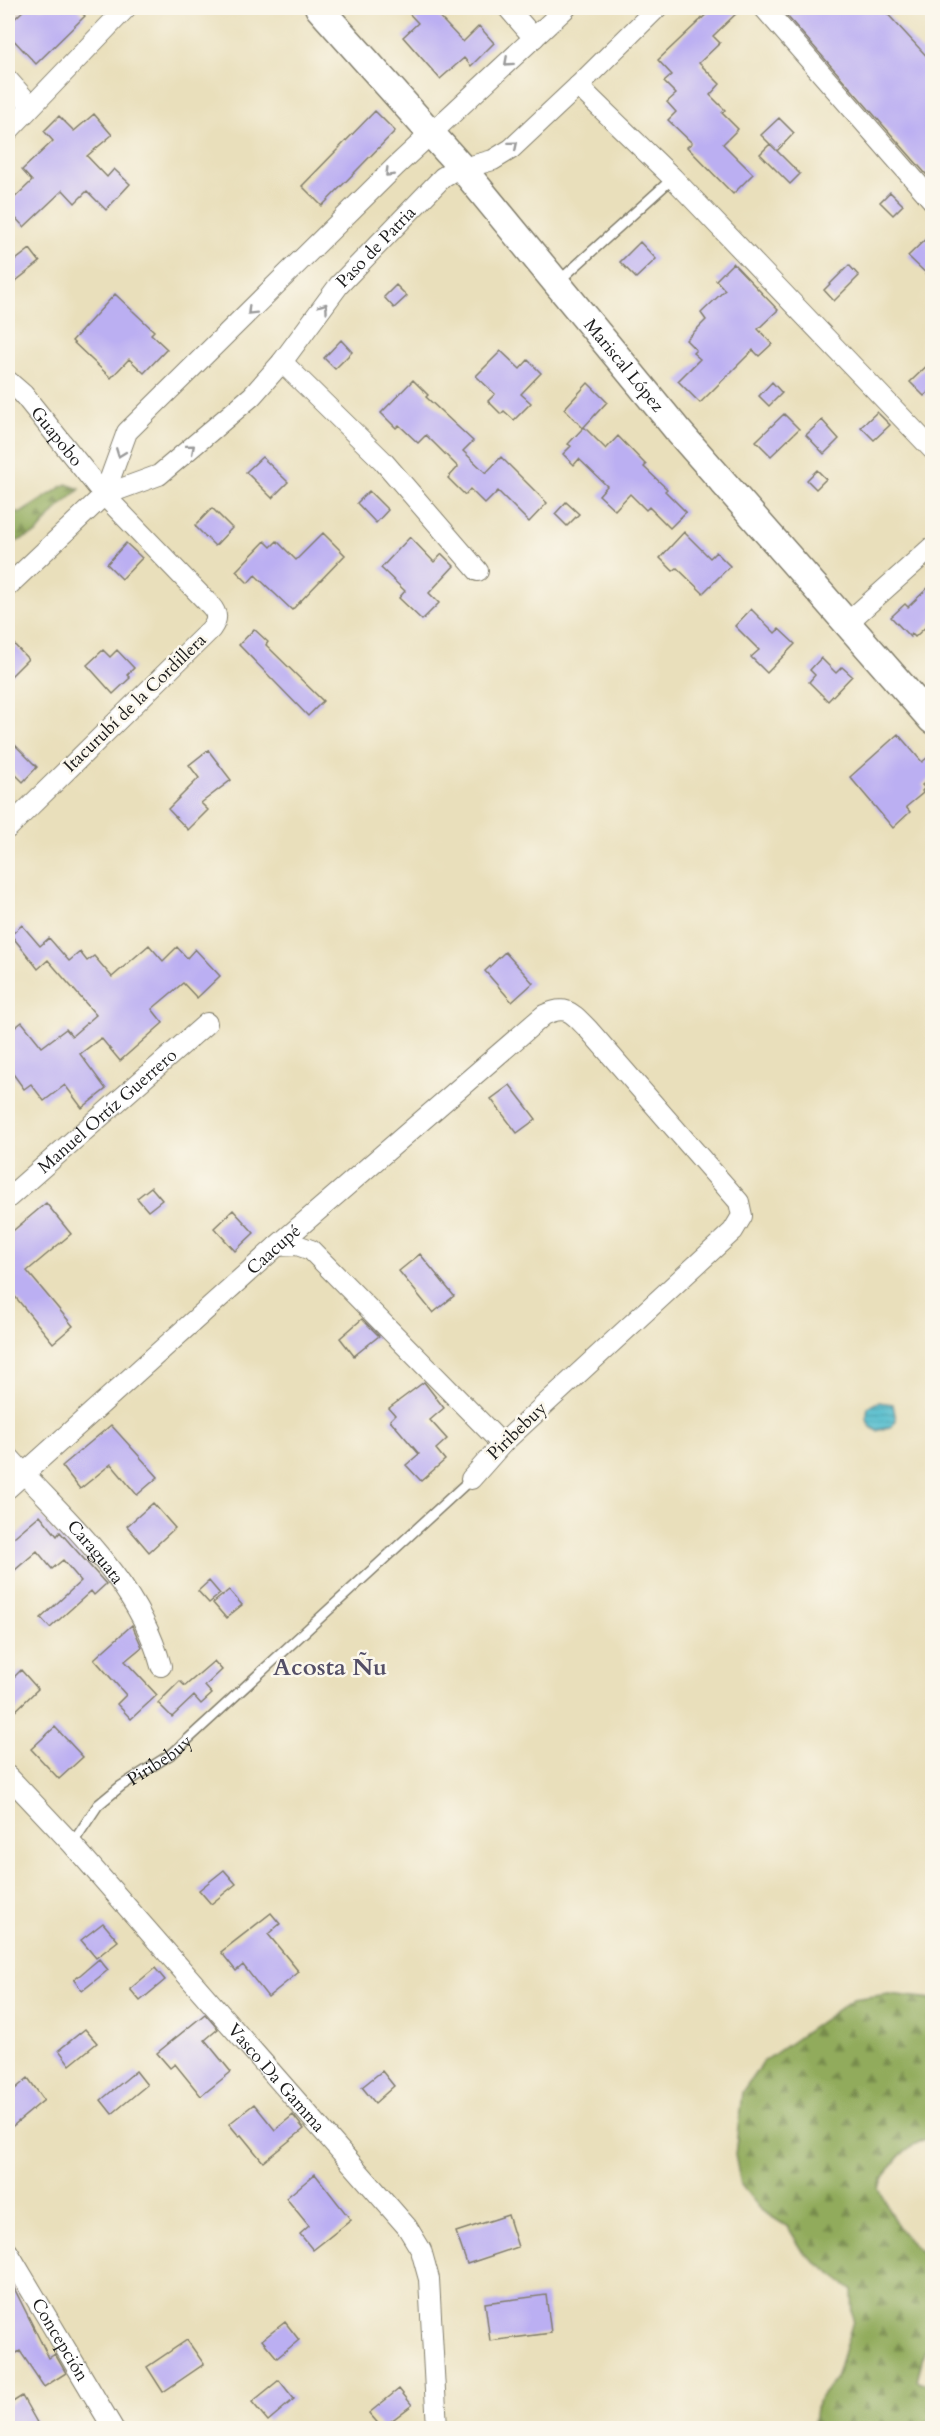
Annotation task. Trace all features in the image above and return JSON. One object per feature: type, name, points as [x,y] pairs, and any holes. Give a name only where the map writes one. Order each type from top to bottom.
[{"type":"street","points":[[8,131],[126,8]]},
{"type":"street","name":"Mariscal López","points":[[319,8],[462,168],[679,432],[933,720]]},
{"type":"street","points":[[508,8],[534,38]]},
{"type":"street","name":"Paso de Patria","points":[[104,495],[128,432],[431,133],[566,8]]},
{"type":"street","name":"Paso de Patria","points":[[8,586],[104,495],[159,475],[252,396],[282,362],[339,285],[443,177],[462,168],[493,160],[511,149],[657,8]]},
{"type":"street","points":[[764,8],[933,200]]},
{"type":"street","points":[[8,80],[31,106]]},
{"type":"street","points":[[578,86],[673,178],[933,449]]},
{"type":"street","points":[[282,362],[383,461],[478,570]]},
{"type":"street","name":"Guapobo","points":[[8,381],[23,394],[104,495]]},
{"type":"street","name":"Itacurubí de la Cordillera","points":[[8,828],[211,629],[217,619],[216,612],[210,605],[104,495]]},
{"type":"street","points":[[847,623],[933,547]]},
{"type":"street","name":"Piribebuy","points":[[471,1479],[501,1444],[733,1231],[742,1216],[739,1202],[573,1013],[557,1008],[544,1015]]},
{"type":"street","name":"Caacupé","points":[[8,1488],[277,1246],[544,1015]]},
{"type":"street","name":"Manuel Ortíz Guerrero","points":[[8,1198],[207,1023]]},
{"type":"street","points":[[277,1246],[297,1245],[311,1250],[501,1444]]},
{"type":"street","name":"Caraguata","points":[[8,1456],[108,1564],[145,1620],[155,1643],[161,1666]]},
{"type":"street","name":"Vasco Da Gamma","points":[[8,1776],[72,1844],[407,2226],[421,2250],[429,2279],[437,2428]]},
{"type":"street","name":"Concepción","points":[[8,2252],[113,2428]]},
{"type":"lane","points":[[558,282],[673,178]]},
{"type":"lane","name":"Piribebuy","points":[[72,1844],[98,1805],[121,1785],[173,1753],[471,1479]]},
{"type":"green space","points":[[66,484],[80,489],[56,510],[37,533],[8,545],[8,510],[21,513]]},
{"type":"green space","points":[[889,1994],[932,1999],[932,2137],[906,2150],[889,2170],[879,2188],[900,2229],[932,2262],[932,2339],[924,2353],[917,2380],[932,2387],[932,2418],[921,2428],[813,2428],[817,2402],[836,2378],[853,2321],[852,2290],[804,2253],[788,2227],[762,2211],[741,2185],[735,2155],[742,2092],[763,2062],[853,1999]]},
{"type":"water","points":[[878,1402],[893,1404],[896,1420],[892,1426],[877,1431],[869,1424],[867,1415],[868,1407]]},
{"type":"building","points":[[26,8],[77,8],[85,16],[36,64],[8,34],[8,25]]},
{"type":"building","points":[[404,8],[431,8],[463,42],[479,26],[494,43],[471,66],[464,58],[440,79],[403,37],[418,23]]},
{"type":"building","points":[[713,8],[742,8],[713,36],[720,43],[699,63],[720,84],[710,95],[725,110],[722,113],[738,129],[723,144],[753,174],[733,194],[687,147],[692,143],[668,120],[676,112],[667,102],[676,94],[664,82],[672,75],[658,60]]},
{"type":"building","points":[[780,8],[882,8],[933,63],[933,182]]},
{"type":"building","points":[[375,111],[395,131],[322,206],[302,186]]},
{"type":"building","points":[[94,114],[112,135],[87,156],[107,177],[114,169],[130,184],[106,210],[87,191],[75,203],[63,190],[24,227],[8,210],[8,204],[32,181],[22,170],[53,141],[44,131],[59,116],[74,131]]},
{"type":"building","points":[[779,118],[794,133],[777,151],[761,135]]},
{"type":"building","points":[[770,144],[800,174],[790,184],[760,154]]},
{"type":"building","points":[[890,192],[903,205],[893,215],[880,202]]},
{"type":"building","points":[[933,232],[933,280],[908,256]]},
{"type":"building","points":[[640,242],[656,259],[636,278],[620,262]]},
{"type":"building","points":[[30,249],[40,262],[8,287],[8,266]]},
{"type":"building","points":[[733,263],[778,310],[758,329],[772,344],[759,356],[753,350],[700,403],[678,381],[700,359],[693,353],[696,350],[686,340],[706,320],[701,313],[725,290],[716,280]]},
{"type":"building","points":[[849,265],[859,276],[834,301],[824,290]]},
{"type":"building","points":[[396,285],[407,296],[394,308],[384,297]]},
{"type":"building","points":[[115,294],[154,331],[151,334],[167,349],[144,373],[129,359],[111,378],[72,341]]},
{"type":"building","points":[[341,340],[352,352],[335,369],[324,358]]},
{"type":"building","points":[[501,351],[520,369],[528,360],[541,373],[521,394],[531,403],[514,420],[504,411],[501,414],[488,401],[495,394],[476,376]]},
{"type":"building","points":[[933,360],[933,388],[924,396],[910,382]]},
{"type":"building","points":[[413,380],[428,395],[426,397],[473,441],[463,451],[486,473],[501,457],[547,503],[529,522],[498,491],[485,504],[470,489],[465,495],[448,478],[458,467],[426,435],[418,443],[399,425],[396,428],[381,413]]},
{"type":"building","points":[[772,382],[782,393],[769,406],[759,396]]},
{"type":"building","points":[[588,383],[607,402],[583,428],[564,409]]},
{"type":"building","points":[[877,412],[890,425],[874,440],[861,427]]},
{"type":"building","points":[[784,414],[799,429],[771,456],[756,441]]},
{"type":"building","points":[[822,420],[839,439],[824,454],[806,435]]},
{"type":"building","points":[[584,427],[606,449],[618,436],[686,512],[670,528],[649,507],[646,510],[630,494],[615,510],[599,495],[607,486],[579,459],[574,465],[563,454],[571,446],[568,444]]},
{"type":"building","points":[[262,457],[288,482],[272,498],[246,472]]},
{"type":"building","points":[[817,470],[826,479],[816,489],[807,480]]},
{"type":"building","points":[[369,491],[388,510],[376,523],[357,503]]},
{"type":"building","points":[[566,502],[579,514],[567,526],[555,514]]},
{"type":"building","points":[[212,508],[232,528],[215,546],[195,526]]},
{"type":"building","points":[[684,532],[710,558],[716,552],[730,566],[703,593],[677,568],[673,571],[660,558]]},
{"type":"building","points":[[323,533],[345,555],[292,610],[255,575],[248,583],[236,571],[265,541],[271,547],[277,541],[296,560]]},
{"type":"building","points":[[410,537],[434,562],[442,554],[454,566],[429,593],[439,603],[422,620],[399,598],[405,591],[381,568]]},
{"type":"building","points":[[126,543],[142,558],[122,579],[107,564]]},
{"type":"building","points":[[933,583],[933,620],[915,637],[912,634],[910,637],[891,617],[905,604],[908,607]]},
{"type":"building","points":[[751,609],[775,633],[779,629],[795,644],[767,673],[751,657],[759,650],[735,626]]},
{"type":"building","points":[[254,629],[268,642],[266,645],[323,701],[308,716],[239,645]]},
{"type":"building","points":[[8,638],[28,659],[8,679]]},
{"type":"building","points":[[103,650],[110,657],[117,650],[134,668],[127,675],[130,678],[113,694],[87,665]]},
{"type":"building","points":[[821,658],[836,673],[842,667],[852,676],[828,701],[809,682],[815,675],[810,670]]},
{"type":"building","points":[[898,734],[922,762],[933,753],[933,776],[922,785],[925,788],[923,793],[906,807],[910,812],[893,828],[850,777]]},
{"type":"building","points":[[8,738],[37,767],[23,782],[8,767]]},
{"type":"building","points":[[208,750],[231,780],[201,803],[208,810],[188,830],[168,809],[199,778],[189,765]]},
{"type":"building","points":[[22,925],[40,946],[49,938],[69,961],[80,952],[87,961],[94,956],[112,977],[149,945],[163,961],[177,947],[187,958],[195,949],[220,976],[197,998],[183,983],[152,1009],[163,1023],[120,1061],[101,1038],[80,1054],[106,1089],[82,1108],[65,1085],[44,1101],[31,1084],[24,1089],[8,1067],[8,1033],[22,1022],[42,1047],[66,1029],[72,1036],[96,1015],[48,960],[38,969],[11,935]]},
{"type":"building","points":[[505,952],[533,983],[512,1002],[485,971]]},
{"type":"building","points":[[510,1085],[536,1119],[517,1133],[491,1099]]},
{"type":"building","points":[[151,1187],[162,1200],[148,1211],[137,1198]]},
{"type":"building","points":[[46,1203],[71,1234],[27,1271],[73,1326],[53,1343],[8,1288],[8,1235]]},
{"type":"building","points":[[233,1210],[254,1233],[235,1251],[214,1228]]},
{"type":"building","points":[[420,1254],[454,1296],[433,1313],[399,1271]]},
{"type":"building","points":[[362,1319],[379,1336],[354,1356],[340,1338]]},
{"type":"building","points":[[424,1382],[444,1408],[430,1420],[447,1439],[436,1449],[445,1460],[421,1481],[406,1465],[419,1454],[390,1420],[395,1415],[389,1408]]},
{"type":"building","points":[[111,1425],[158,1477],[137,1495],[111,1464],[80,1489],[62,1466]]},
{"type":"building","points":[[153,1503],[175,1528],[149,1552],[127,1526]]},
{"type":"building","points":[[40,1515],[57,1536],[60,1532],[106,1584],[94,1595],[91,1591],[50,1628],[41,1618],[81,1581],[63,1560],[52,1569],[37,1551],[8,1576],[8,1542]]},
{"type":"building","points":[[209,1581],[220,1594],[209,1603],[198,1591]]},
{"type":"building","points":[[229,1590],[242,1605],[226,1618],[213,1603]]},
{"type":"building","points":[[132,1625],[142,1647],[125,1661],[157,1695],[131,1719],[117,1704],[126,1695],[94,1659]]},
{"type":"building","points":[[214,1661],[222,1670],[205,1686],[212,1694],[201,1704],[194,1696],[172,1717],[158,1703],[180,1681],[185,1686]]},
{"type":"building","points":[[21,1670],[38,1689],[8,1718],[8,1683]]},
{"type":"building","points":[[55,1727],[83,1757],[59,1779],[31,1749]]},
{"type":"building","points":[[224,1870],[236,1884],[211,1904],[199,1890]]},
{"type":"building","points":[[271,1913],[280,1924],[268,1934],[299,1972],[268,1997],[243,1965],[236,1971],[221,1952]]},
{"type":"building","points":[[103,1923],[118,1941],[96,1958],[81,1940]]},
{"type":"building","points":[[99,1959],[108,1970],[82,1991],[74,1980]]},
{"type":"building","points":[[155,1968],[165,1980],[140,2001],[130,1989]]},
{"type":"building","points":[[205,2014],[218,2029],[205,2040],[231,2072],[201,2096],[175,2064],[170,2068],[157,2053]]},
{"type":"building","points":[[85,2029],[97,2043],[70,2065],[59,2050]]},
{"type":"building","points":[[136,2071],[147,2085],[112,2114],[101,2100]]},
{"type":"building","points":[[382,2071],[394,2086],[375,2103],[362,2087]]},
{"type":"building","points":[[28,2078],[44,2100],[8,2130],[8,2095]]},
{"type":"building","points":[[254,2104],[275,2130],[293,2115],[304,2129],[263,2162],[229,2124]]},
{"type":"building","points":[[315,2174],[351,2220],[313,2250],[300,2234],[309,2226],[286,2198]]},
{"type":"building","points":[[508,2215],[518,2247],[467,2264],[456,2232]]},
{"type":"building","points":[[8,2276],[49,2358],[55,2354],[66,2373],[44,2387],[20,2351],[8,2358]]},
{"type":"building","points":[[546,2295],[551,2333],[490,2341],[485,2303]]},
{"type":"building","points":[[285,2322],[299,2340],[277,2358],[262,2340]]},
{"type":"building","points":[[187,2340],[204,2364],[163,2392],[147,2367]]},
{"type":"building","points":[[279,2380],[294,2399],[268,2421],[252,2402]]},
{"type":"building","points":[[399,2389],[412,2405],[382,2428],[369,2413]]},
{"type":"building","points":[[22,2396],[40,2428],[8,2428],[8,2405]]},
{"type":"district","name":"Acosta Ñu","points":[[330,1667]]}]
